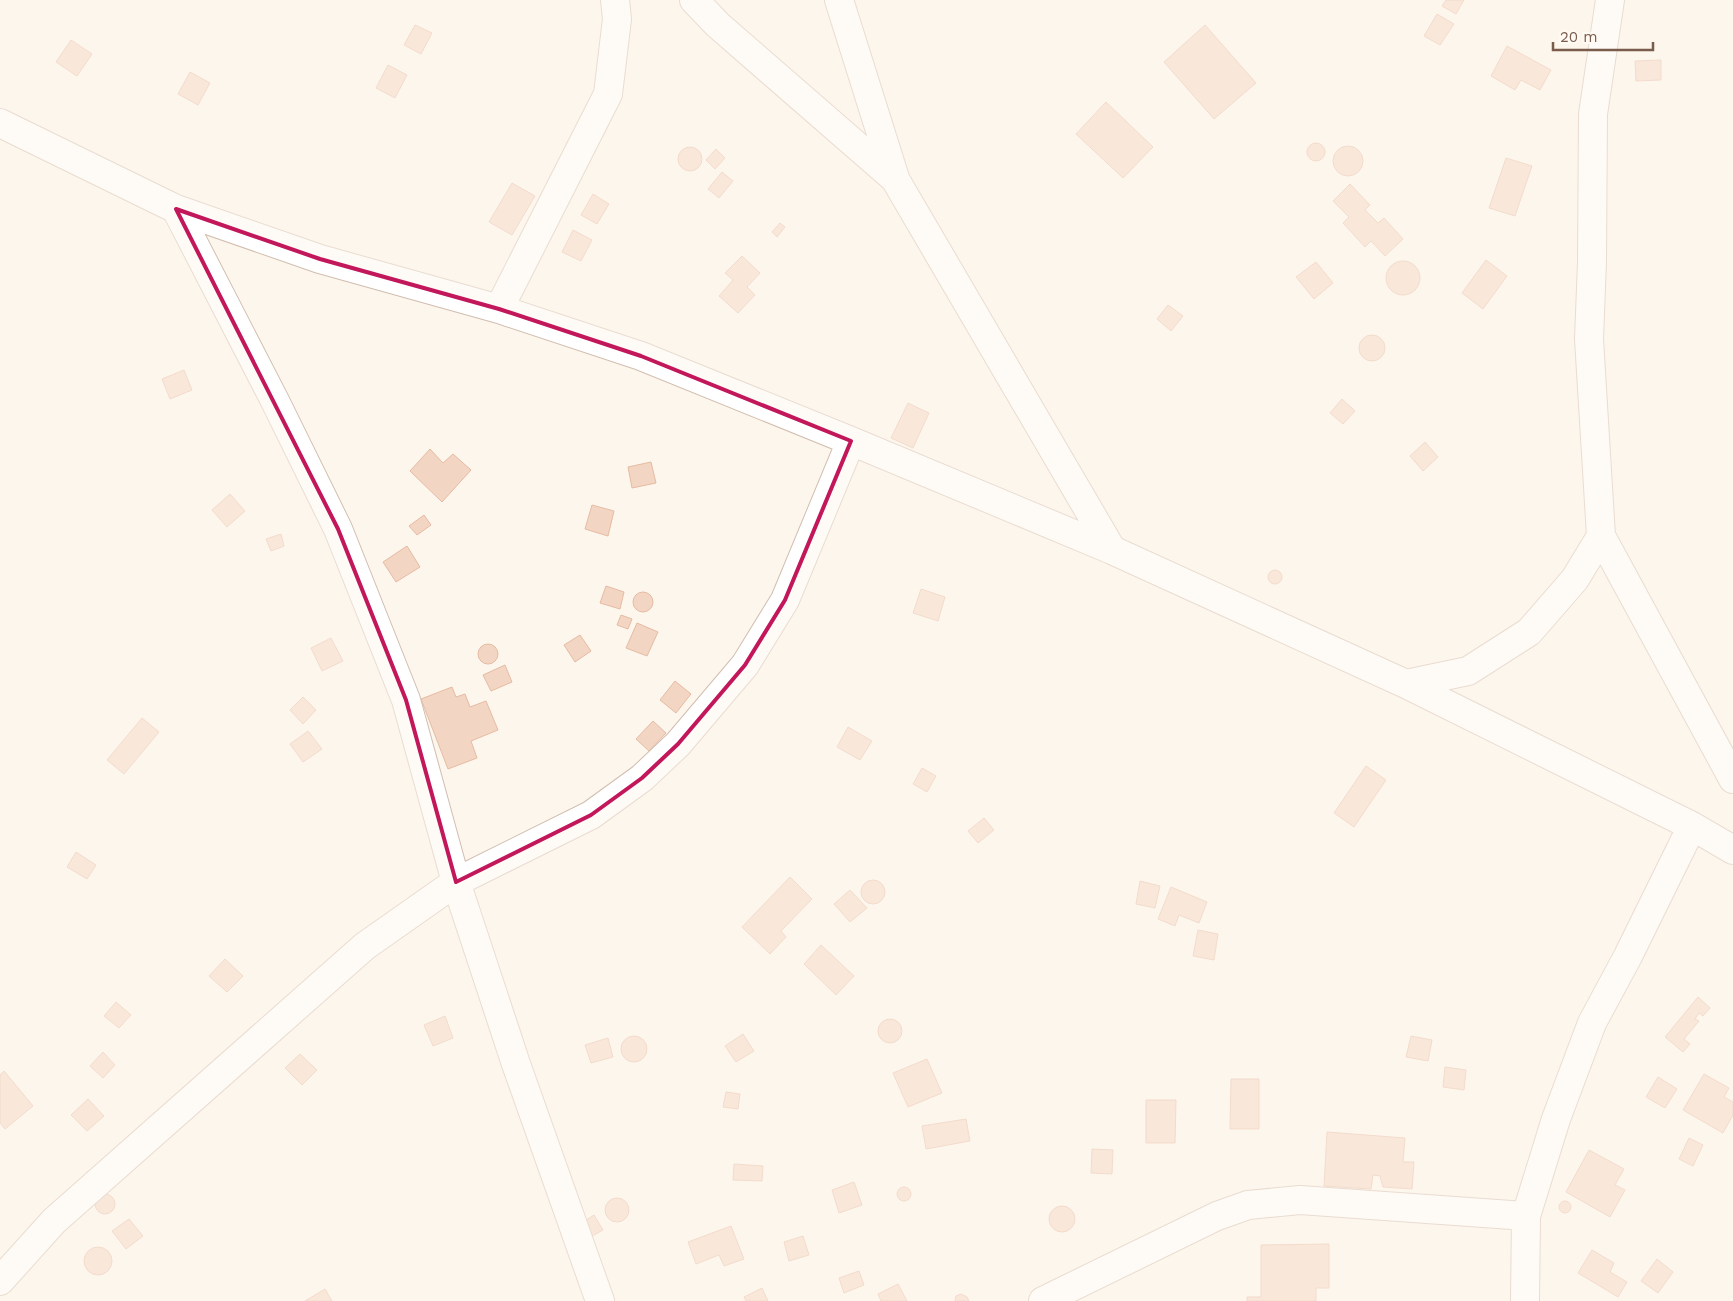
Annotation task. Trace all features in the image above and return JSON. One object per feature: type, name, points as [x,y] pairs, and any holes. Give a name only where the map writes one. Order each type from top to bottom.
[{"type":"street","points":[[499,309],[608,94],[617,19],[615,0]]},
{"type":"street","points":[[694,0],[718,25],[896,179]]},
{"type":"street","points":[[839,0],[896,179],[1112,550]]},
{"type":"street","points":[[1610,0],[1594,114],[1589,340],[1601,536],[1733,779]]},
{"type":"street","points":[[0,123],[176,209],[320,259],[499,309],[641,356],[1112,550],[1406,684],[1692,826],[1733,850]]},
{"type":"street","points":[[176,209],[275,401],[338,529],[406,700],[456,882],[516,1064],[600,1301]]},
{"type":"street","points":[[0,1281],[54,1220],[365,946],[456,882],[592,815],[642,778],[678,744],[745,665],[784,600],[851,441]]},
{"type":"street","points":[[1406,684],[1468,671],[1529,632],[1575,579],[1601,536]]},
{"type":"street","points":[[1525,1301],[1526,1216],[1556,1119],[1592,1023],[1628,956],[1692,826]]},
{"type":"street","points":[[1043,1301],[1217,1216],[1248,1205],[1300,1200],[1526,1216]]},
{"type":"highlighted area","points":[[176,209],[320,259],[499,309],[641,356],[851,441],[785,600],[745,665],[678,744],[642,778],[591,815],[456,882],[406,700],[338,529]]},
{"type":"building","points":[[1446,0],[1464,0],[1456,14],[1442,6]]},
{"type":"building","points":[[1437,14],[1454,24],[1440,45],[1424,36]]},
{"type":"building","points":[[415,25],[432,33],[421,54],[404,45]]},
{"type":"building","points":[[1205,25],[1256,83],[1214,119],[1164,62]]},
{"type":"building","points":[[71,40],[92,54],[77,76],[56,62]]},
{"type":"building","points":[[1507,46],[1551,70],[1540,90],[1521,80],[1515,90],[1491,76]]},
{"type":"building","points":[[1661,60],[1661,80],[1636,81],[1635,61]]},
{"type":"building","points":[[388,65],[407,75],[395,98],[376,88]]},
{"type":"building","points":[[190,72],[210,83],[198,105],[178,94]]},
{"type":"building","points":[[1106,102],[1153,147],[1123,178],[1076,134]]},
{"type":"building","points":[[1316,143],[1322,146],[1325,152],[1322,158],[1316,161],[1310,158],[1307,152],[1310,146]]},
{"type":"building","points":[[1348,146],[1358,151],[1363,161],[1358,171],[1348,176],[1338,171],[1333,161],[1338,151]]},
{"type":"building","points":[[690,147],[699,150],[702,159],[699,168],[690,171],[681,168],[678,159],[681,150]]},
{"type":"building","points":[[716,149],[725,158],[715,169],[706,160]]},
{"type":"building","points":[[1506,158],[1532,166],[1515,216],[1489,208]]},
{"type":"building","points":[[722,172],[733,181],[719,198],[708,189]]},
{"type":"building","points":[[512,183],[535,196],[512,235],[489,222]]},
{"type":"building","points":[[1350,184],[1370,205],[1365,210],[1378,223],[1384,218],[1403,239],[1385,256],[1371,241],[1365,247],[1343,223],[1349,217],[1333,201]]},
{"type":"building","points":[[593,194],[609,204],[597,224],[581,215]]},
{"type":"building","points":[[780,223],[785,227],[777,237],[772,232]]},
{"type":"building","points":[[573,230],[592,240],[581,261],[562,252]]},
{"type":"building","points":[[742,256],[760,273],[747,287],[755,295],[738,313],[719,296],[733,280],[725,273]]},
{"type":"building","points":[[1486,260],[1507,276],[1483,309],[1462,293]]},
{"type":"building","points":[[1403,261],[1415,266],[1420,278],[1415,290],[1403,295],[1391,290],[1386,278],[1391,266]]},
{"type":"building","points":[[1316,262],[1333,283],[1314,299],[1296,277]]},
{"type":"building","points":[[1168,305],[1183,316],[1171,331],[1157,319]]},
{"type":"building","points":[[1372,335],[1381,339],[1385,348],[1381,357],[1372,361],[1363,357],[1359,348],[1363,339]]},
{"type":"building","points":[[184,370],[192,390],[170,399],[162,379]]},
{"type":"building","points":[[1342,399],[1355,411],[1343,424],[1330,413]]},
{"type":"building","points":[[908,403],[929,413],[913,448],[891,438]]},
{"type":"building","points":[[1425,442],[1438,457],[1423,471],[1410,456]]},
{"type":"building","points":[[430,449],[443,463],[453,454],[471,470],[442,502],[410,471]]},
{"type":"building","points":[[651,462],[656,483],[632,488],[628,467]]},
{"type":"building","points":[[230,494],[245,511],[227,527],[212,510]]},
{"type":"building","points":[[592,505],[614,511],[608,536],[585,529]]},
{"type":"building","points":[[424,515],[431,525],[417,535],[409,526]]},
{"type":"building","points":[[281,534],[284,546],[271,551],[266,539]]},
{"type":"building","points":[[407,546],[420,567],[396,582],[383,562]]},
{"type":"building","points":[[1275,570],[1280,572],[1282,577],[1280,582],[1275,584],[1270,582],[1268,577],[1270,572]]},
{"type":"building","points":[[606,586],[624,592],[620,609],[600,603]]},
{"type":"building","points":[[921,589],[945,597],[938,621],[913,613]]},
{"type":"building","points":[[643,592],[650,595],[653,602],[650,609],[643,612],[636,609],[633,602],[636,595]]},
{"type":"building","points":[[621,615],[632,619],[628,629],[617,625]]},
{"type":"building","points":[[637,623],[658,632],[647,656],[626,648]]},
{"type":"building","points":[[580,635],[591,651],[575,662],[564,645]]},
{"type":"building","points":[[331,638],[343,661],[322,671],[311,648]]},
{"type":"building","points":[[488,644],[495,647],[498,654],[495,661],[488,664],[481,661],[478,654],[481,647]]},
{"type":"building","points":[[505,665],[512,682],[491,691],[483,675]]},
{"type":"building","points":[[675,681],[691,694],[676,713],[660,700]]},
{"type":"building","points":[[452,687],[456,697],[465,694],[470,707],[486,701],[498,730],[471,741],[477,758],[448,769],[421,699]]},
{"type":"building","points":[[303,697],[316,710],[303,724],[290,710]]},
{"type":"building","points":[[142,718],[159,732],[124,774],[107,760]]},
{"type":"building","points":[[653,721],[666,733],[649,751],[636,739]]},
{"type":"building","points":[[848,727],[872,741],[860,760],[837,747]]},
{"type":"building","points":[[308,731],[322,749],[303,762],[290,744]]},
{"type":"building","points":[[1366,766],[1386,780],[1354,827],[1334,813]]},
{"type":"building","points":[[922,768],[936,776],[927,792],[913,784]]},
{"type":"building","points":[[984,818],[994,830],[978,843],[968,831]]},
{"type":"building","points":[[76,852],[96,865],[87,879],[67,867]]},
{"type":"building","points":[[790,877],[812,899],[781,931],[786,937],[770,954],[742,927]]},
{"type":"building","points":[[873,880],[882,883],[885,892],[882,901],[873,904],[864,901],[861,892],[864,883]]},
{"type":"building","points":[[1140,881],[1160,886],[1155,908],[1136,904]]},
{"type":"building","points":[[1171,887],[1207,902],[1199,923],[1179,915],[1175,926],[1158,919]]},
{"type":"building","points":[[850,890],[867,908],[850,922],[834,904]]},
{"type":"building","points":[[1198,930],[1218,934],[1214,960],[1193,956]]},
{"type":"building","points":[[821,945],[854,976],[836,995],[804,964]]},
{"type":"building","points":[[225,959],[243,976],[227,992],[209,976]]},
{"type":"building","points":[[1698,997],[1710,1008],[1703,1016],[1699,1013],[1695,1019],[1699,1021],[1684,1039],[1690,1044],[1683,1052],[1665,1037]]},
{"type":"building","points":[[116,1002],[131,1015],[119,1028],[104,1016]]},
{"type":"building","points":[[445,1016],[453,1038],[433,1046],[424,1025]]},
{"type":"building","points":[[890,1019],[899,1022],[902,1031],[899,1040],[890,1043],[881,1040],[878,1031],[881,1022]]},
{"type":"building","points":[[743,1034],[754,1051],[736,1062],[725,1046]]},
{"type":"building","points":[[634,1036],[643,1040],[647,1049],[643,1058],[634,1062],[625,1058],[621,1049],[625,1040]]},
{"type":"building","points":[[1411,1036],[1432,1040],[1428,1061],[1406,1057]]},
{"type":"building","points":[[608,1038],[613,1057],[591,1063],[585,1045]]},
{"type":"building","points":[[103,1052],[115,1065],[103,1078],[90,1066]]},
{"type":"building","points":[[300,1054],[317,1070],[302,1085],[285,1068]]},
{"type":"building","points":[[927,1059],[942,1093],[908,1107],[893,1073]]},
{"type":"building","points":[[1445,1067],[1466,1070],[1464,1090],[1443,1087]]},
{"type":"building","points":[[4,1071],[33,1106],[5,1129],[0,1123],[0,1075]]},
{"type":"building","points":[[1704,1074],[1729,1088],[1724,1097],[1733,1102],[1733,1115],[1723,1133],[1683,1110]]},
{"type":"building","points":[[1658,1077],[1677,1089],[1665,1108],[1646,1097]]},
{"type":"building","points":[[1231,1079],[1259,1079],[1259,1129],[1230,1129]]},
{"type":"building","points":[[726,1092],[740,1094],[738,1109],[723,1107]]},
{"type":"building","points":[[88,1099],[104,1116],[87,1131],[71,1115]]},
{"type":"building","points":[[1146,1100],[1176,1100],[1175,1143],[1146,1143]]},
{"type":"building","points":[[966,1119],[970,1141],[926,1149],[922,1126]]},
{"type":"building","points":[[1327,1132],[1405,1138],[1403,1162],[1414,1162],[1412,1189],[1383,1187],[1380,1176],[1373,1175],[1371,1189],[1324,1186]]},
{"type":"building","points":[[1689,1138],[1703,1145],[1693,1166],[1679,1159]]},
{"type":"building","points":[[1092,1149],[1113,1150],[1112,1174],[1091,1173]]},
{"type":"building","points":[[1589,1150],[1624,1169],[1615,1185],[1625,1190],[1610,1217],[1566,1192]]},
{"type":"building","points":[[734,1164],[763,1166],[762,1181],[733,1180]]},
{"type":"building","points":[[854,1182],[862,1205],[839,1213],[832,1190]]},
{"type":"building","points":[[904,1187],[909,1189],[911,1194],[909,1199],[904,1201],[899,1199],[897,1194],[899,1189]]},
{"type":"building","points":[[105,1194],[112,1197],[115,1204],[112,1211],[105,1214],[98,1211],[95,1204],[98,1197]]},
{"type":"building","points":[[617,1198],[626,1201],[629,1210],[626,1219],[617,1222],[608,1219],[605,1210],[608,1201]]},
{"type":"building","points":[[1563,1201],[1567,1201],[1571,1207],[1567,1213],[1563,1213],[1559,1209],[1559,1205]]},
{"type":"building","points":[[1062,1206],[1071,1210],[1075,1219],[1071,1228],[1062,1232],[1053,1228],[1049,1219],[1053,1210]]},
{"type":"building","points":[[594,1215],[603,1230],[592,1236],[583,1222]]},
{"type":"building","points":[[129,1219],[143,1236],[126,1249],[112,1231]]},
{"type":"building","points":[[731,1226],[744,1259],[724,1266],[719,1255],[696,1264],[688,1242]]},
{"type":"building","points":[[803,1236],[809,1255],[789,1261],[784,1242]]},
{"type":"building","points":[[1329,1244],[1329,1288],[1316,1288],[1316,1301],[1247,1301],[1247,1297],[1261,1297],[1261,1245]]},
{"type":"building","points":[[98,1247],[108,1251],[112,1261],[108,1271],[98,1275],[88,1271],[84,1261],[88,1251]]},
{"type":"building","points":[[1592,1250],[1614,1263],[1610,1272],[1627,1282],[1618,1297],[1578,1273]]},
{"type":"building","points":[[1657,1259],[1673,1272],[1658,1293],[1641,1281]]},
{"type":"building","points":[[859,1271],[864,1285],[844,1293],[839,1278]]},
{"type":"building","points":[[898,1284],[907,1301],[881,1301],[878,1294]]},
{"type":"building","points":[[762,1288],[768,1301],[746,1301],[744,1297]]},
{"type":"building","points":[[325,1289],[332,1301],[305,1301]]},
{"type":"building","points":[[961,1294],[967,1297],[969,1301],[955,1301],[956,1296]]}]
